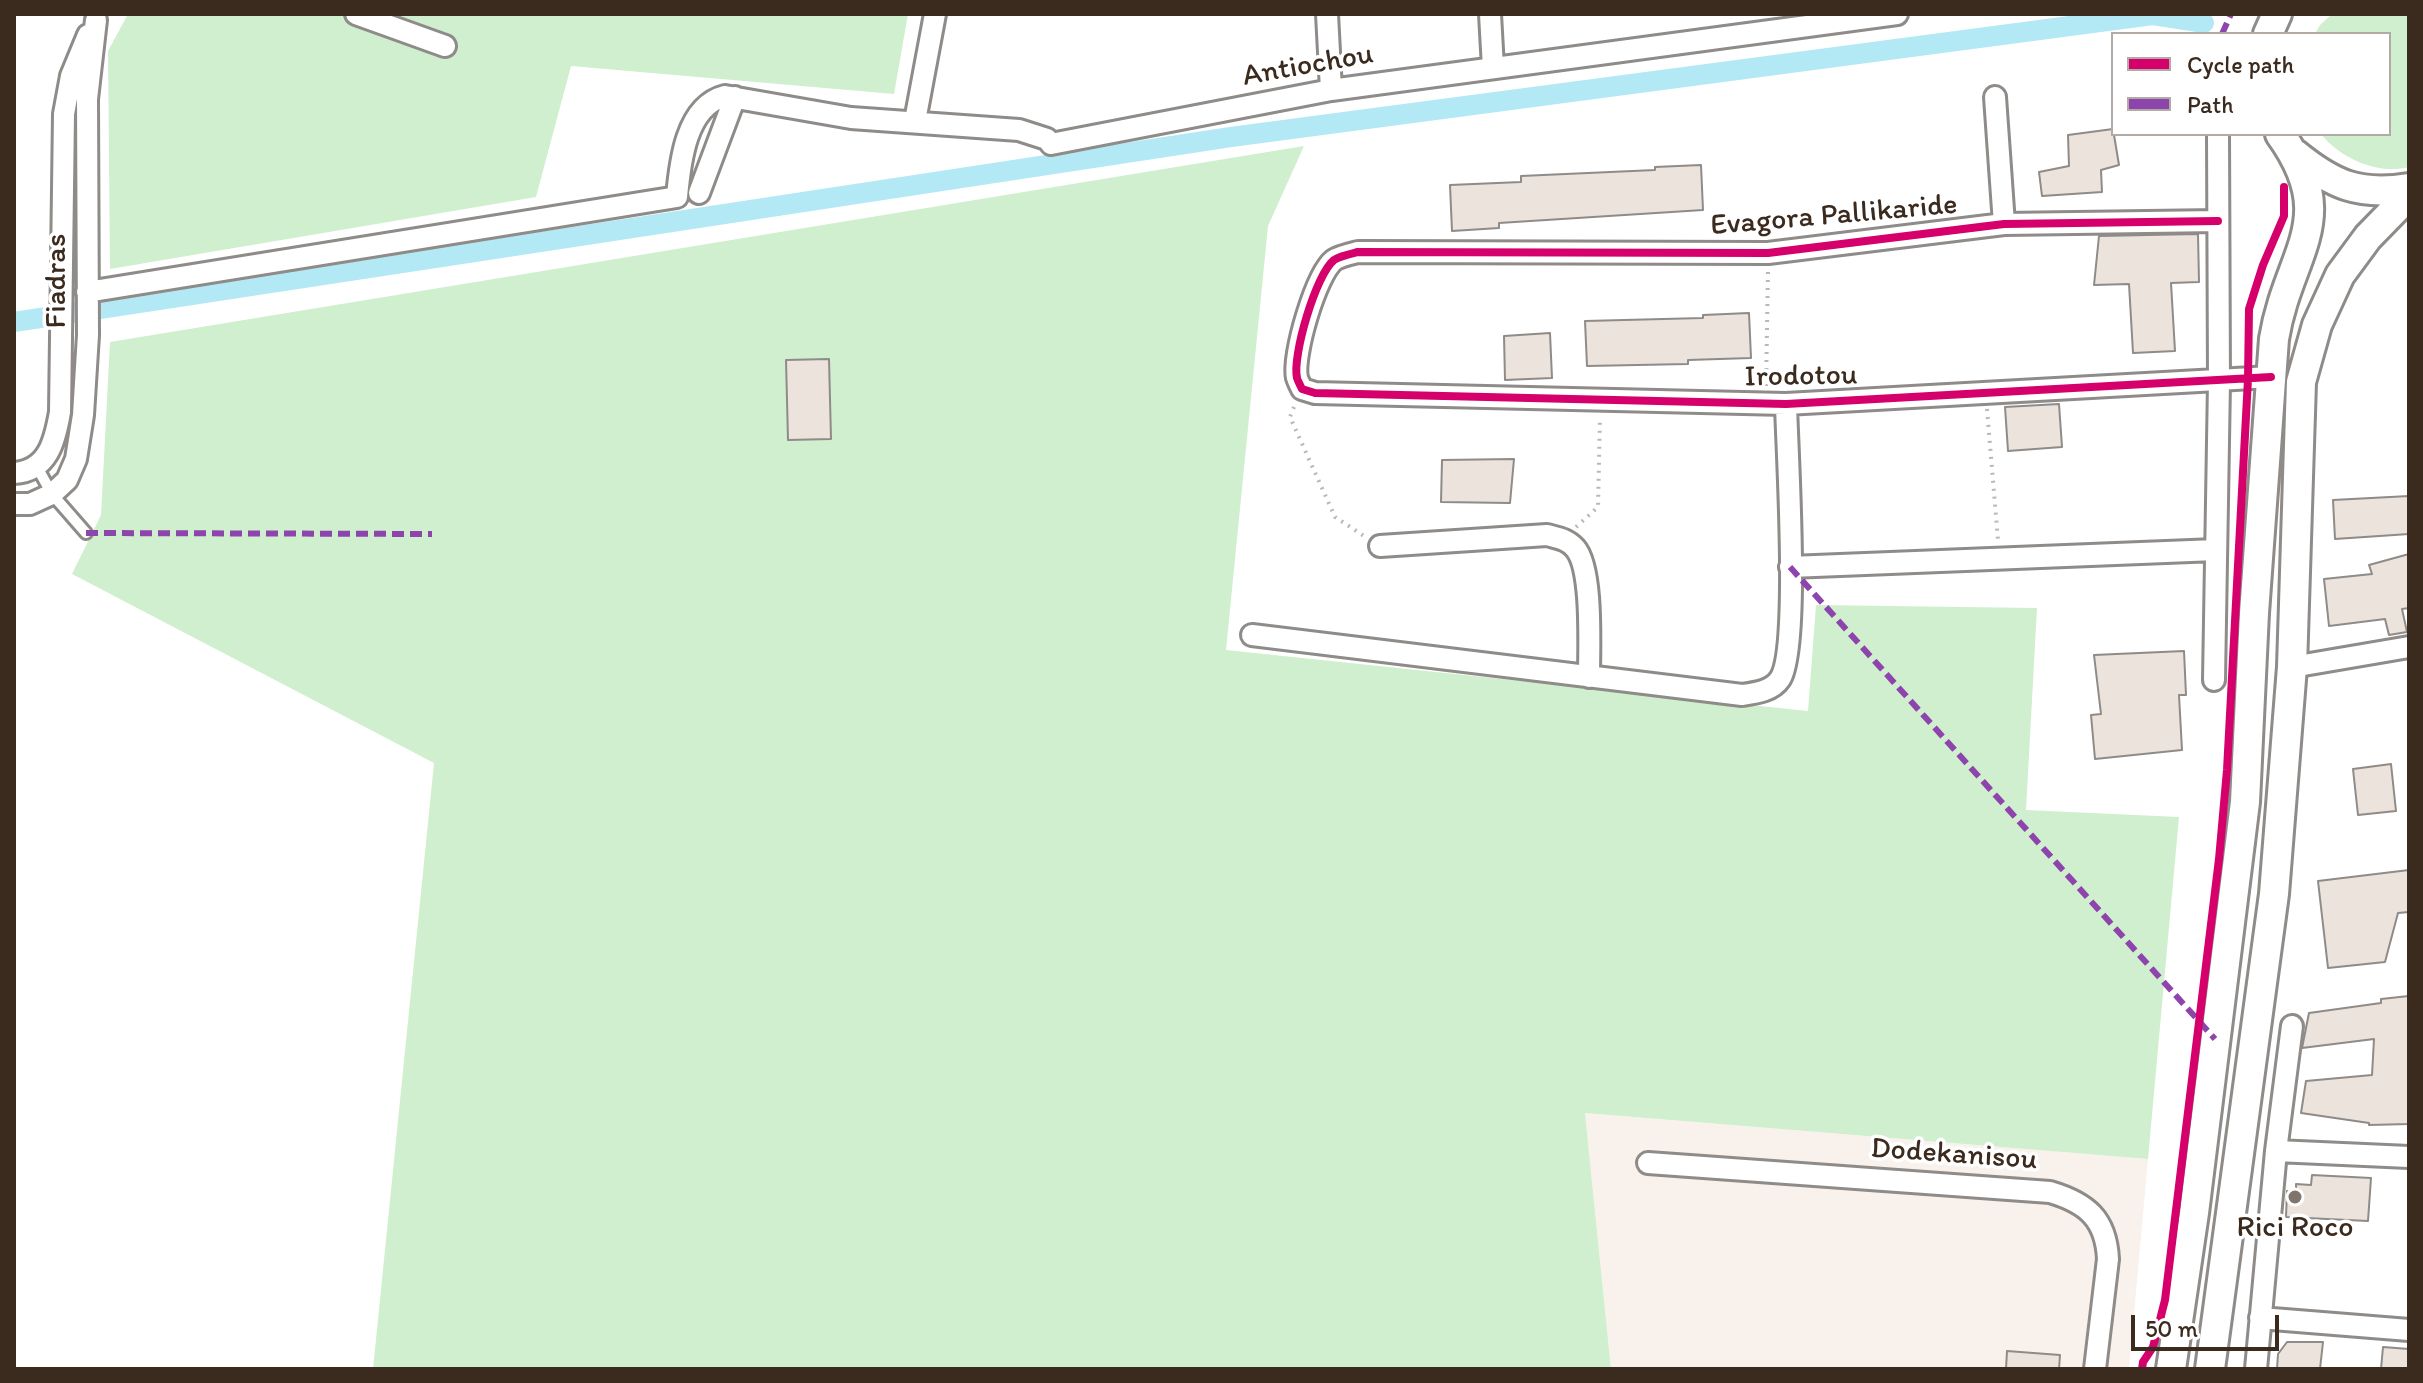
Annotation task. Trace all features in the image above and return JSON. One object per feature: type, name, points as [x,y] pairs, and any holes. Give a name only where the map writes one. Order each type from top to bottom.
[{"type":"main road","points":[[2287,144],[2320,175],[2351,188],[2385,192],[2409,188]]},
{"type":"main road","points":[[2171,1369],[2193,1225],[2245,802],[2254,613],[2271,377],[2279,312],[2306,238],[2310,209],[2307,184],[2287,144]]},
{"type":"main road","points":[[2210,1369],[2274,894],[2292,667],[2300,399],[2305,364],[2317,325],[2340,275],[2368,237],[2409,195]]},
{"type":"street","points":[[356,14],[445,46]]},
{"type":"street","points":[[915,121],[935,14]]},
{"type":"street","points":[[1327,14],[1331,90]]},
{"type":"street","points":[[1490,14],[1493,68]]},
{"type":"street","name":"Antiochou","points":[[735,97],[840,116],[1019,130],[1047,139],[1051,144],[1331,90],[1897,14]]},
{"type":"street","points":[[14,473],[37,467],[51,448],[58,425],[63,340],[64,114],[76,62],[98,17]]},
{"type":"street","name":"Fiadras","points":[[52,494],[67,480],[76,459],[83,415],[88,335],[87,99],[98,17]]},
{"type":"street","points":[[87,297],[677,197],[684,149],[701,110],[715,99],[735,97],[699,193]]},
{"type":"street","points":[[1995,97],[2004,224]]},
{"type":"street","points":[[2214,680],[2219,382],[2218,136]]},
{"type":"street","name":"Evagora Pallikaride","points":[[1302,389],[1296,364],[1313,293],[1322,274],[1335,259],[1358,252],[1768,253],[2004,224],[2218,221]]},
{"type":"street","name":"Irodotou","points":[[1302,389],[1331,394],[1776,404],[2271,377]]},
{"type":"street","points":[[1252,635],[1742,695],[1767,689],[1778,682],[1785,670],[1788,644],[1790,567],[1776,404]]},
{"type":"street","points":[[14,504],[30,504],[52,494]]},
{"type":"street","points":[[1380,546],[1547,535],[1564,539],[1574,547],[1585,567],[1589,677]]},
{"type":"street","points":[[1790,567],[2216,550]]},
{"type":"street","points":[[2292,667],[2409,647]]},
{"type":"street","points":[[2256,1369],[2276,1151],[2292,1026]]},
{"type":"street","points":[[2276,1151],[2409,1157]]},
{"type":"street","name":"Dodekanisou","points":[[1648,1163],[2050,1192],[2071,1200],[2097,1220],[2107,1244],[2108,1259],[2095,1369]]},
{"type":"street","points":[[2260,1318],[2409,1330]]},
{"type":"lane","points":[[37,467],[52,494],[86,533]]},
{"type":"path","points":[[1768,253],[1776,404]]},
{"type":"path","points":[[1302,389],[1290,417],[1335,517],[1380,546]]},
{"type":"path","points":[[1986,394],[2000,558]]},
{"type":"path","points":[[1564,539],[1598,507],[1600,400]]},
{"type":"shaded area","points":[[1585,1113],[2148,1159],[2129,1369],[1611,1369]]},
{"type":"green space","points":[[128,14],[908,14],[894,94],[571,66],[536,197],[110,269],[108,51]]},
{"type":"green space","points":[[2332,14],[2409,14],[2409,167],[2385,169],[2361,163],[2339,151],[2323,136],[2391,136],[2391,32],[2316,32]]},
{"type":"green space","points":[[1304,146],[1268,226],[1226,650],[1808,711],[1816,605],[2037,608],[2026,810],[2179,817],[2148,1159],[1585,1113],[1611,1369],[373,1369],[434,763],[72,574],[101,515],[110,342]]},
{"type":"building","points":[[2111,129],[2119,165],[2101,170],[2102,192],[2042,196],[2039,172],[2069,166],[2068,135]]},
{"type":"building","points":[[1701,165],[1703,210],[1499,223],[1499,228],[1452,231],[1450,185],[1521,182],[1521,176]]},
{"type":"building","points":[[2198,234],[2199,282],[2171,283],[2175,351],[2133,353],[2129,284],[2094,285],[2099,236]]},
{"type":"building","points":[[1749,313],[1751,358],[1688,360],[1688,364],[1587,366],[1585,321],[1703,318],[1703,315]]},
{"type":"building","points":[[1550,333],[1552,378],[1505,380],[1504,336]]},
{"type":"building","points":[[829,359],[831,439],[788,440],[786,360]]},
{"type":"building","points":[[2059,404],[2062,447],[2008,451],[2005,407]]},
{"type":"building","points":[[1514,459],[1510,503],[1441,502],[1442,460]]},
{"type":"building","points":[[2409,496],[2409,534],[2335,539],[2333,500]]},
{"type":"building","points":[[2409,554],[2409,608],[2402,609],[2407,632],[2389,635],[2385,619],[2329,626],[2324,579],[2372,574],[2369,565]]},
{"type":"building","points":[[2184,651],[2186,695],[2179,695],[2182,750],[2095,759],[2091,715],[2101,714],[2094,655]]},
{"type":"building","points":[[2391,764],[2396,811],[2358,815],[2353,769]]},
{"type":"building","points":[[2409,870],[2409,912],[2398,913],[2385,962],[2328,968],[2318,881]]},
{"type":"building","points":[[2409,996],[2409,1124],[2369,1125],[2301,1113],[2306,1081],[2372,1075],[2374,1039],[2302,1048],[2309,1013]]},
{"type":"building","points":[[2312,1175],[2371,1178],[2368,1221],[2286,1217],[2287,1191],[2296,1192],[2296,1184],[2311,1185]]},
{"type":"building","points":[[2287,1342],[2323,1342],[2320,1369],[2277,1369],[2278,1354]]},
{"type":"building","points":[[2383,1347],[2409,1349],[2409,1369],[2381,1369]]},
{"type":"building","points":[[2007,1351],[2060,1355],[2059,1369],[2006,1369]]},
{"type":"waterway","points":[[14,322],[1231,137],[2153,15],[2204,23]]},
{"type":"marked path","points":[[2223,32],[2231,14]]},
{"type":"marked path","points":[[86,533],[432,534]]},
{"type":"marked path","points":[[1790,567],[2215,1039]]},
{"type":"cycle path","points":[[2142,1369],[2153,1347],[2165,1300],[2219,859],[2227,770],[2249,309],[2284,216],[2284,187]]},
{"type":"cycle path","points":[[2218,221],[2004,224],[1768,253],[1358,252],[1334,260],[1320,281],[1302,335],[1297,378],[1302,389],[1315,393],[1786,404],[2271,377]]},
{"type":"place","name":"Rici Roco","points":[[2295,1197]]}]
